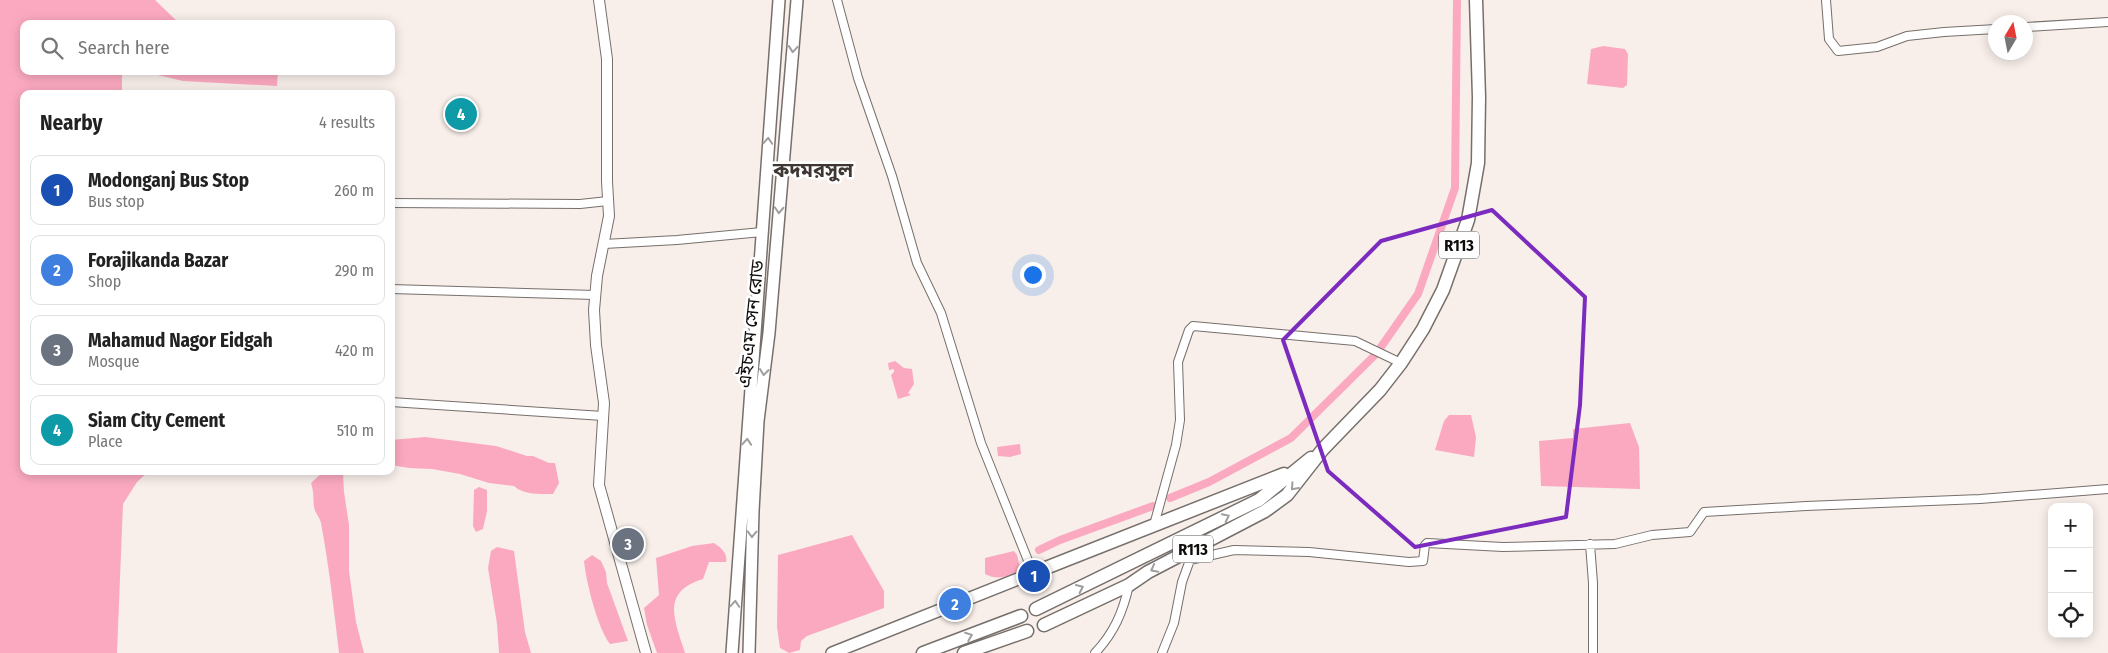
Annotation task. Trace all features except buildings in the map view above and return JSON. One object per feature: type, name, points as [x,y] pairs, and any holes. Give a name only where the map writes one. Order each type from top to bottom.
[{"type":"main road","name":"এইচএম সেন রোড","points":[[732,653],[779,0]]},
{"type":"main road","name":"এইচএম সেন রোড","points":[[749,653],[753,511],[758,421],[770,324],[797,0]]},
{"type":"main road","name":"R113","points":[[1044,625],[1129,585],[1148,572],[1266,511],[1287,495],[1323,449],[1380,390],[1424,329],[1443,290],[1468,220],[1478,163],[1479,104],[1476,0]]},
{"type":"main road","name":"R113","points":[[1036,609],[1259,500],[1323,449]]},
{"type":"main road","points":[[832,653],[1267,482],[1299,467]]},
{"type":"main road","points":[[923,653],[1021,616]]},
{"type":"main road","points":[[964,653],[1027,631]]},
{"type":"street","points":[[599,0],[607,67],[609,216],[594,310],[596,345],[604,403],[599,485],[646,653]]},
{"type":"street","points":[[837,0],[858,78],[892,176],[917,263],[941,313],[981,443],[1033,573]]},
{"type":"street","points":[[1826,0],[1830,39],[1838,51],[1877,47],[1907,36],[1988,29]]},
{"type":"street","points":[[2033,27],[2108,22]]},
{"type":"street","points":[[395,203],[580,204],[608,201]]},
{"type":"street","points":[[604,244],[677,240],[762,232]]},
{"type":"street","points":[[395,289],[595,295]]},
{"type":"street","points":[[1154,525],[1176,445],[1180,420],[1178,362],[1192,326],[1355,341],[1400,363]]},
{"type":"street","points":[[395,402],[603,416]]},
{"type":"street","points":[[1162,653],[1174,623],[1182,582],[1190,560],[1234,550],[1309,552],[1409,562],[1424,561],[1427,542],[1503,547],[1615,544],[1652,534],[1690,532],[1704,512],[1806,506],[1980,500],[2108,489]]},
{"type":"street","points":[[1590,544],[1593,583],[1593,653]]},
{"type":"street","points":[[1095,653],[1108,640],[1119,619],[1129,585]]},
{"type":"highlighted area","points":[[1492,210],[1585,297],[1580,405],[1566,517],[1415,547],[1328,471],[1283,340],[1381,241]]},
{"type":"shaded area","points":[[0,0],[155,0],[176,20],[20,20],[20,75],[122,75],[122,90],[20,90],[20,475],[145,475],[137,482],[123,504],[117,653],[0,653]]},
{"type":"shaded area","points":[[1603,46],[1625,49],[1628,54],[1627,85],[1623,88],[1587,84],[1591,49]]},
{"type":"shaded area","points":[[158,75],[278,75],[277,86],[183,81]]},
{"type":"shaded area","points":[[895,361],[904,368],[912,369],[914,384],[908,393],[911,395],[898,399],[891,375],[894,369],[889,370],[888,363]]},
{"type":"shaded area","points":[[1449,415],[1471,415],[1476,437],[1474,457],[1435,450],[1444,421]]},
{"type":"shaded area","points":[[1630,423],[1639,447],[1640,489],[1541,486],[1539,441],[1573,438],[1573,429]]},
{"type":"shaded area","points":[[425,437],[496,446],[527,456],[533,456],[549,463],[555,463],[559,483],[553,494],[532,493],[522,491],[514,486],[489,483],[460,474],[395,466],[395,440]]},
{"type":"shaded area","points":[[1020,444],[1021,454],[1010,457],[998,456],[997,447]]},
{"type":"shaded area","points":[[320,475],[343,475],[349,525],[349,571],[356,622],[364,653],[339,653],[324,539],[320,521],[314,508],[311,483]]},
{"type":"shaded area","points":[[479,487],[487,490],[487,511],[483,529],[476,532],[473,526],[474,490]]},
{"type":"shaded area","points":[[852,535],[884,591],[884,608],[807,636],[801,641],[800,650],[789,653],[780,648],[777,627],[778,555]]},
{"type":"shaded area","points":[[714,543],[725,553],[726,562],[709,562],[703,579],[689,585],[676,600],[674,609],[675,619],[685,653],[657,653],[647,625],[644,608],[659,595],[656,558],[692,546]]},
{"type":"shaded area","points":[[497,547],[514,551],[525,632],[531,653],[499,653],[497,624],[488,568],[491,551]]},
{"type":"shaded area","points":[[1014,551],[1017,555],[1021,571],[999,577],[985,574],[985,558]]},
{"type":"shaded area","points":[[592,555],[601,561],[606,572],[607,583],[628,641],[610,644],[601,628],[590,593],[584,561]]},
{"type":"waterway","points":[[1381,347],[1418,294],[1455,188],[1457,0]]},
{"type":"waterway","points":[[1170,498],[1209,482],[1291,438],[1376,354]]},
{"type":"waterway","points":[[1039,550],[1060,540],[1153,506]]},
{"type":"place","name":"Siam City Cement","points":[[461,114]]},
{"type":"place","name":"Mahamud Nagor Eidgah","points":[[628,544]]},
{"type":"place","name":"Modonganj Bus Stop","points":[[1034,576]]},
{"type":"place","name":"Forajikanda Bazar","points":[[955,604]]},
{"type":"district","name":"কদমরসুল","points":[[813,170]]}]
